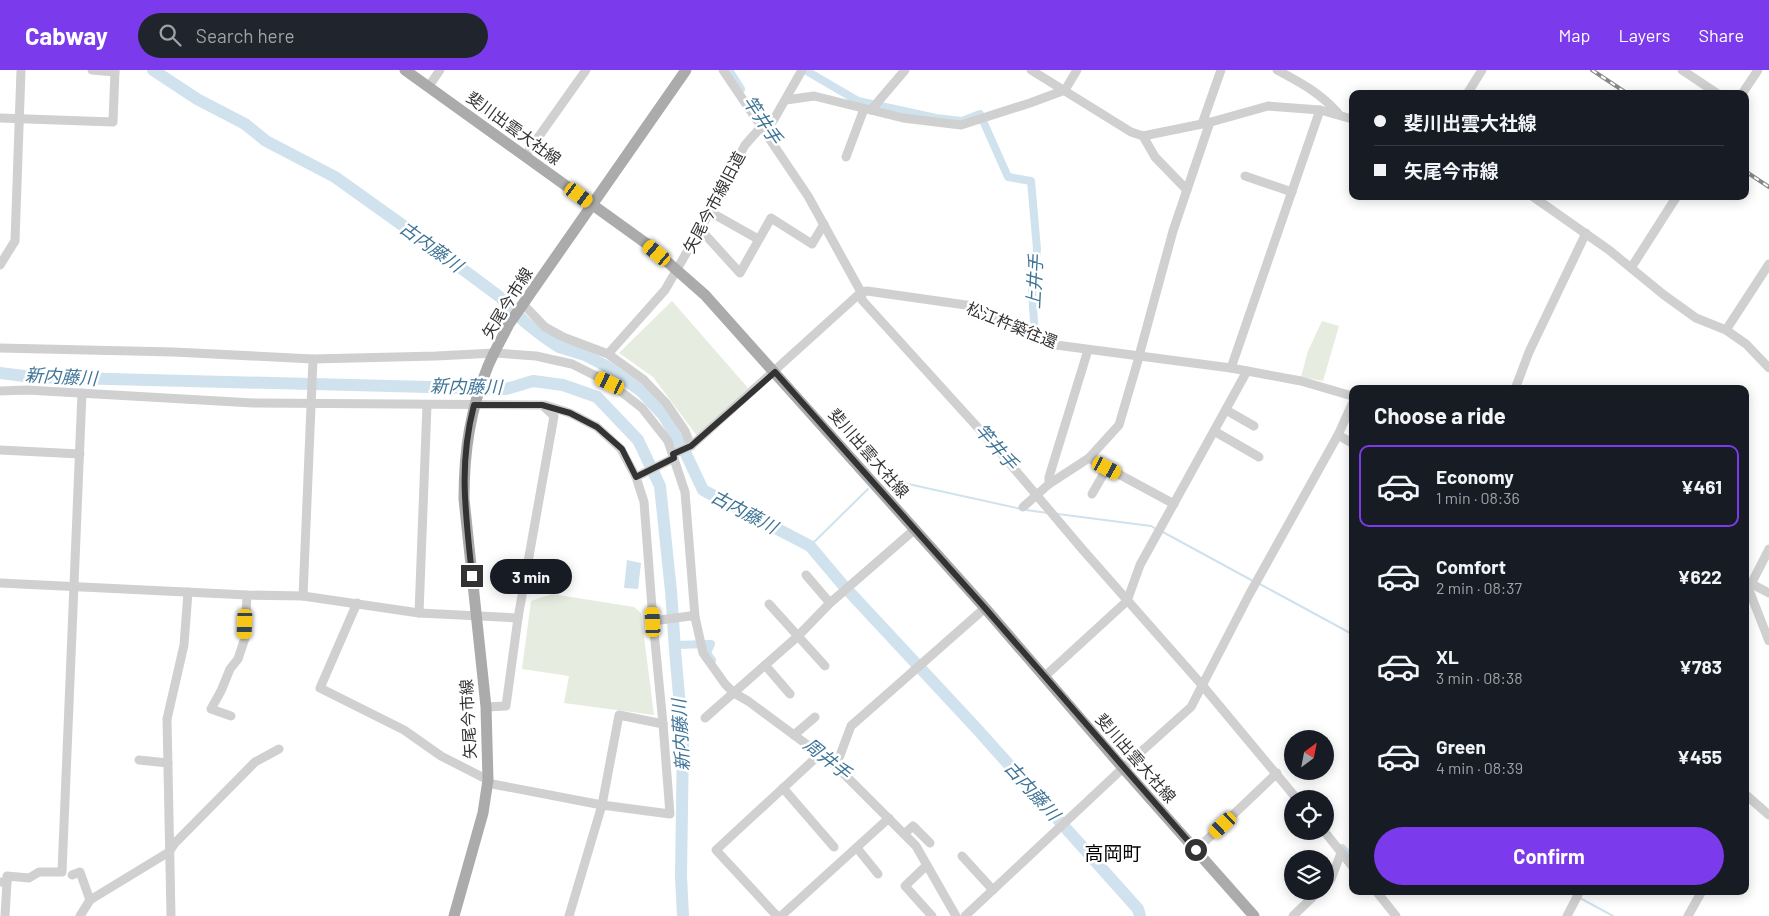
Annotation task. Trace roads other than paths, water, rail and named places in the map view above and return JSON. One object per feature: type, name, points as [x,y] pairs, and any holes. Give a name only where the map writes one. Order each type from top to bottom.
[{"type":"main road","name":"斐川出雲大社線","points":[[405,70],[647,244],[705,295],[985,608],[1254,916]]},
{"type":"main road","name":"矢尾今市線","points":[[454,916],[482,814],[487,782],[486,708],[464,490],[464,467],[468,431],[474,405],[488,365],[509,324],[686,70]]},
{"type":"street","points":[[0,265],[15,241],[21,70]]},
{"type":"street","points":[[0,118],[113,122],[115,71],[92,70]]},
{"type":"street","points":[[429,86],[440,70]]},
{"type":"street","points":[[525,156],[586,70]]},
{"type":"street","points":[[723,70],[808,196],[861,293],[862,300],[1000,452],[1291,790]]},
{"type":"street","name":"矢尾今市線旧道","points":[[608,354],[665,290],[710,212],[745,145],[761,127],[773,121],[802,70]]},
{"type":"street","points":[[846,157],[867,110],[904,70]]},
{"type":"street","points":[[1031,70],[1124,128],[1143,136],[1206,123],[1268,106],[1320,110],[1349,118]]},
{"type":"street","points":[[786,100],[814,96],[903,118],[961,125],[1065,90],[1077,70]]},
{"type":"street","points":[[1023,507],[1049,484],[1089,458],[1119,426],[1173,231],[1187,190],[1221,70]]},
{"type":"street","points":[[1276,70],[1326,99],[1338,114]]},
{"type":"street","points":[[1470,90],[1482,70]]},
{"type":"street","points":[[1682,70],[1712,90]]},
{"type":"street","points":[[1745,90],[1758,70]]},
{"type":"street","points":[[1231,368],[1320,110]]},
{"type":"street","points":[[1143,136],[1155,158],[1187,190]]},
{"type":"street","points":[[1245,176],[1292,192]]},
{"type":"street","points":[[1538,200],[1586,233],[1696,318],[1726,330],[1746,344],[1769,368]]},
{"type":"street","points":[[1631,268],[1674,200]]},
{"type":"street","points":[[710,212],[758,239]]},
{"type":"street","points":[[700,229],[740,273],[770,218],[812,244],[824,224]]},
{"type":"street","points":[[1516,385],[1529,352],[1586,233]]},
{"type":"street","points":[[1726,330],[1769,264]]},
{"type":"street","name":"松江杵築往還","points":[[861,293],[867,291],[973,306],[1056,345],[1231,368],[1301,381],[1349,395]]},
{"type":"street","points":[[636,477],[691,446],[861,293]]},
{"type":"street","points":[[523,304],[545,327],[563,337],[608,354],[644,380],[666,403],[685,431],[691,446]]},
{"type":"street","points":[[0,348],[174,352],[313,359],[495,353],[536,356],[572,364],[610,383],[642,408],[668,441],[674,456],[685,492],[693,617],[704,653],[725,684],[734,693],[748,701],[836,766],[916,846],[956,916]]},
{"type":"street","points":[[1049,484],[1049,477],[1088,350]]},
{"type":"street","points":[[302,596],[313,359]]},
{"type":"street","points":[[1044,677],[1127,601],[1140,565],[1247,371]]},
{"type":"street","points":[[0,391],[27,390],[253,402],[542,405],[570,413],[597,427],[622,449],[636,477],[644,502],[670,814],[602,805],[487,782],[441,756],[404,730],[320,688],[357,603]]},
{"type":"street","points":[[5,916],[3,882],[7,876],[29,878],[39,872],[62,872],[82,393]]},
{"type":"street","points":[[419,613],[427,405]]},
{"type":"street","points":[[486,708],[506,706],[518,618],[554,416],[542,405]]},
{"type":"street","points":[[1226,410],[1254,426]]},
{"type":"street","points":[[966,916],[1123,768],[1191,707],[1249,595],[1338,436],[1349,411]]},
{"type":"street","points":[[1214,431],[1259,457]]},
{"type":"street","points":[[1338,436],[1349,442]]},
{"type":"street","points":[[0,450],[80,454]]},
{"type":"street","points":[[1089,458],[1174,504]]},
{"type":"street","points":[[1092,494],[1107,468]]},
{"type":"street","points":[[705,718],[797,637],[830,603],[914,530]]},
{"type":"street","points":[[1749,587],[1769,549]]},
{"type":"street","points":[[806,575],[830,603]]},
{"type":"street","points":[[0,583],[246,596],[302,596],[419,613],[518,618]]},
{"type":"street","points":[[1749,589],[1769,592]]},
{"type":"street","points":[[1749,591],[1769,641]]},
{"type":"street","points":[[171,916],[167,719],[184,645],[188,592]]},
{"type":"street","points":[[231,716],[211,709],[230,669],[238,659],[245,638],[246,596]]},
{"type":"street","points":[[769,604],[825,666]]},
{"type":"street","points":[[836,766],[851,726],[985,608]]},
{"type":"street","points":[[654,621],[693,617]]},
{"type":"street","points":[[765,665],[790,694]]},
{"type":"street","points":[[569,916],[602,805],[619,715],[663,724]]},
{"type":"street","points":[[794,735],[815,717]]},
{"type":"street","points":[[80,916],[90,900],[169,852],[175,842],[254,762],[279,749]]},
{"type":"street","points":[[820,754],[716,850],[779,916],[889,818]]},
{"type":"street","points":[[139,760],[168,763]]},
{"type":"street","points":[[1196,850],[1277,773]]},
{"type":"street","points":[[783,788],[834,847]]},
{"type":"street","points":[[1749,798],[1769,815]]},
{"type":"street","points":[[904,834],[913,826],[930,843]]},
{"type":"street","points":[[1331,840],[1349,862]]},
{"type":"street","points":[[857,848],[878,874]]},
{"type":"street","points":[[1334,871],[1341,853]]},
{"type":"street","points":[[962,856],[993,890]]},
{"type":"street","points":[[927,865],[905,886],[932,916]]},
{"type":"street","points":[[72,875],[80,872],[90,900]]},
{"type":"street","points":[[1379,895],[1396,916]]},
{"type":"street","points":[[1567,916],[1578,895]]},
{"type":"street","points":[[1688,916],[1700,895]]},
{"type":"street","points":[[1293,916],[1310,900]]},
{"type":"water","points":[[627,560],[641,563],[638,589],[624,588]]},
{"type":"waterway","name":"古内藤川","points":[[153,70],[197,99],[245,124],[266,141],[335,177],[500,297],[525,322],[544,337],[559,347],[585,355],[606,366],[641,391],[664,416],[686,454],[703,490],[810,546],[842,584],[977,729],[1138,909],[1140,916]]},
{"type":"waterway","name":"竿井手","points":[[729,70],[741,89]]},
{"type":"waterway","name":"上井手","points":[[805,70],[858,101],[936,118],[962,121],[980,114],[1008,177],[1031,181],[1037,249],[1032,291],[1035,337]]},
{"type":"waterway","name":"新内藤川","points":[[0,373],[32,377],[506,389],[533,381],[563,385],[597,397],[638,440],[660,486],[671,591],[683,741],[681,876],[683,916]]},
{"type":"waterway","points":[[881,478],[1021,509]]},
{"type":"waterway","points":[[810,546],[868,489]]},
{"type":"waterway","points":[[1026,510],[1048,513]]},
{"type":"waterway","points":[[1058,514],[1151,526],[1156,529]]},
{"type":"waterway","points":[[1161,531],[1253,581]]},
{"type":"waterway","points":[[1258,583],[1349,632]]},
{"type":"waterway","name":"周井手","points":[[674,645],[711,644],[707,653],[712,660]]},
{"type":"waterway","name":"竿井手","points":[[1342,848],[1349,856]]},
{"type":"waterway","points":[[1580,898],[1613,916]]},
{"type":"railway","points":[[1592,70],[1622,90]]},
{"type":"railway","points":[[1749,174],[1769,187]]},
{"type":"district","name":"高岡町","points":[[1113,853]]}]
